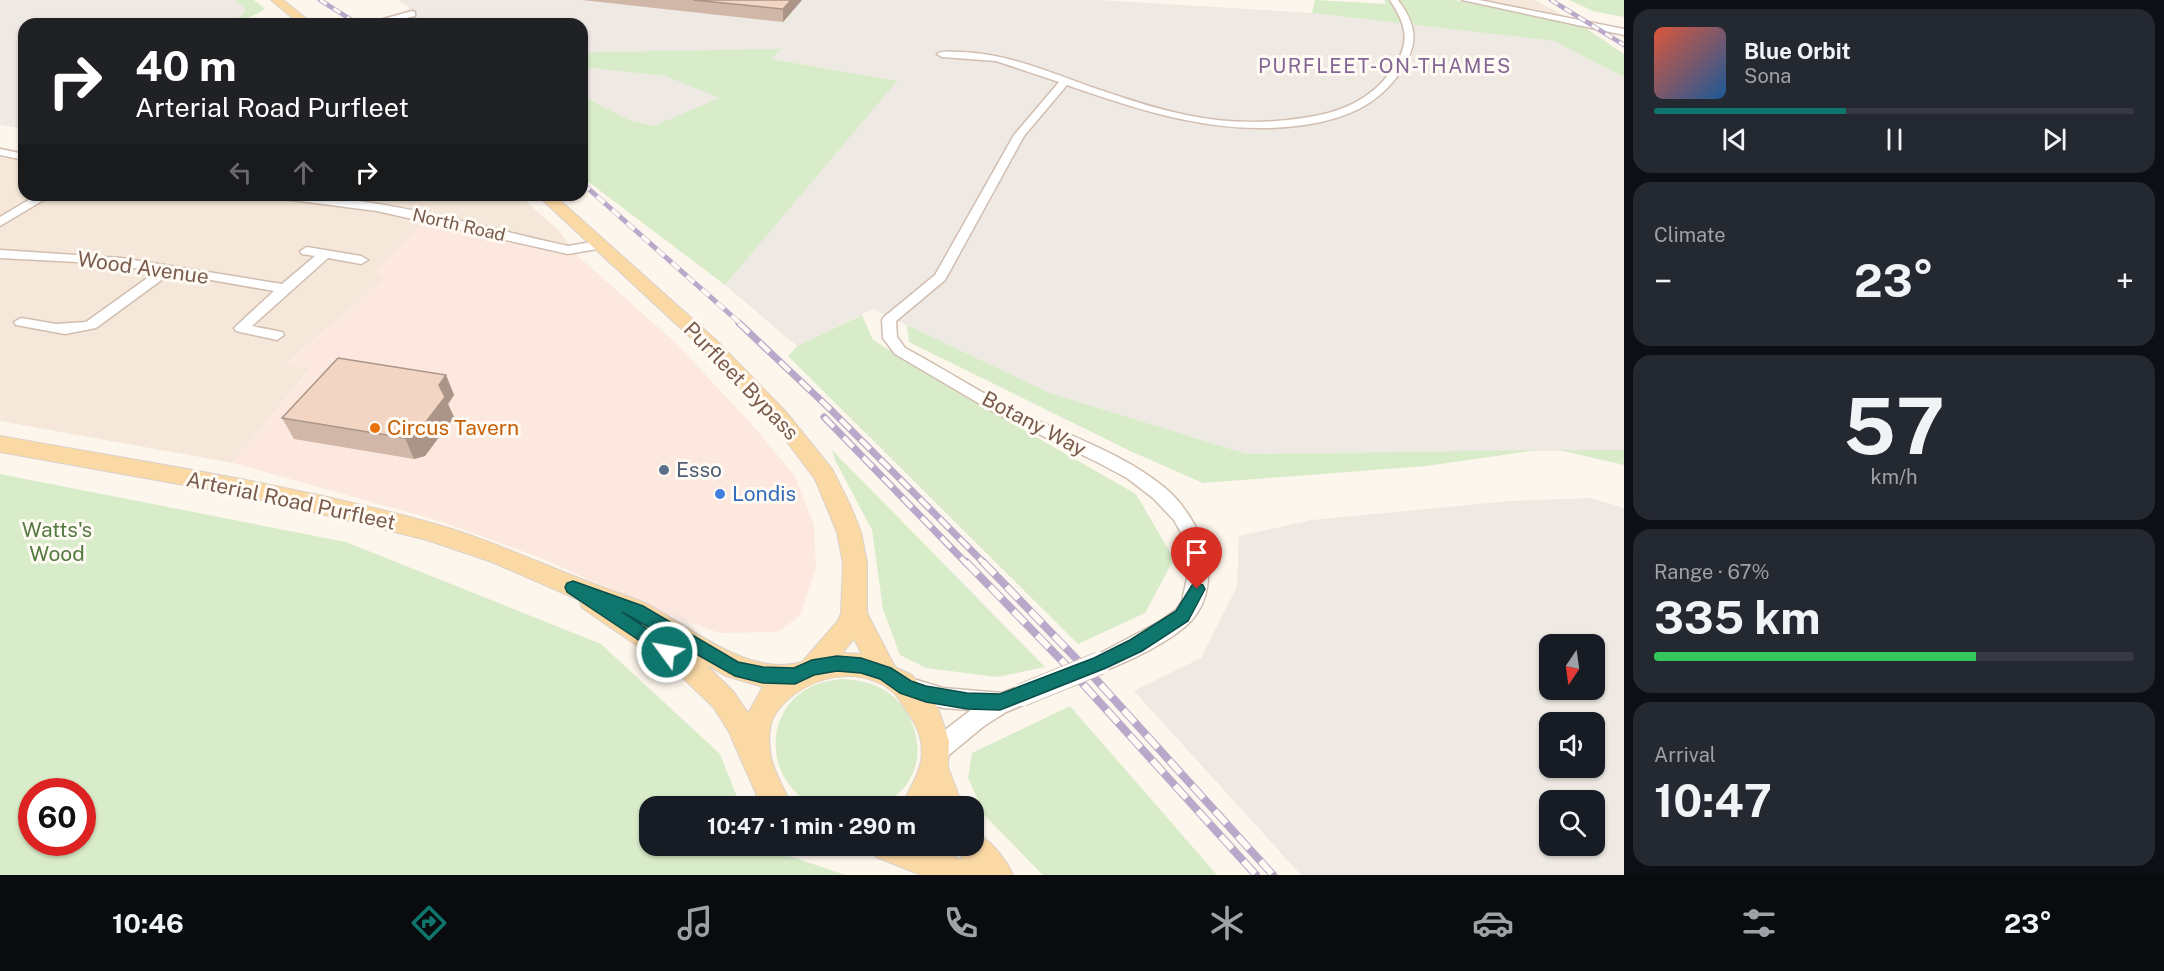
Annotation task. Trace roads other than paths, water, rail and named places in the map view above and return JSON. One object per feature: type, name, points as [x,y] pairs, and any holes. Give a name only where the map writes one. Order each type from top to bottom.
[{"type":"main road","points":[[276,0],[300,18]]},
{"type":"main road","points":[[287,8],[298,11],[309,18]]},
{"type":"main road","name":"Purfleet Bypass","points":[[551,201],[709,344],[779,417],[824,475],[840,507],[853,553],[855,563],[854,614],[896,680],[922,705],[932,727],[936,760]]},
{"type":"main road","name":"Arterial Road Purfleet","points":[[0,444],[251,489],[428,531],[500,555],[573,587],[637,610],[735,668],[763,675],[803,672],[837,663],[853,664],[896,680]]},
{"type":"main road","name":"Arterial Road Purfleet","points":[[573,587],[697,673],[724,700],[738,720],[761,784],[769,796]]},
{"type":"main road","points":[[753,759],[756,726],[770,697],[803,672],[846,630],[854,614]]},
{"type":"main road","points":[[924,796],[928,790],[936,760]]},
{"type":"main road","points":[[936,760],[945,796]]},
{"type":"main road","points":[[912,856],[960,875]]},
{"type":"main road","points":[[979,856],[997,875]]},
{"type":"street","points":[[942,54],[993,57],[1017,63],[1150,109],[1218,124],[1286,126],[1333,116],[1368,103],[1389,81],[1404,60],[1408,43],[1407,20],[1394,0]]},
{"type":"street","points":[[1466,0],[1624,32]]},
{"type":"street","points":[[393,18],[412,14]]},
{"type":"street","name":"Botany Way","points":[[936,760],[955,734],[1000,702],[1100,663],[1136,645],[1173,622],[1182,616],[1190,605],[1197,589],[1199,554],[1192,531],[1168,500],[1140,477],[1015,417],[900,351],[890,338],[889,320],[940,277],[1019,135],[1065,81]]},
{"type":"street","points":[[0,152],[18,156]]},
{"type":"street","points":[[0,222],[36,201]]},
{"type":"street","name":"North Road","points":[[328,201],[387,209],[568,250],[598,245]]},
{"type":"street","points":[[307,251],[361,260]]},
{"type":"street","name":"Wood Avenue","points":[[0,254],[77,257],[285,289]]},
{"type":"street","points":[[277,335],[241,328],[326,254]]},
{"type":"street","points":[[21,322],[63,330],[81,329],[91,325],[167,270]]},
{"type":"street","name":"Botany Way","points":[[896,680],[943,698],[1000,702]]},
{"type":"railway","points":[[320,0],[348,18]]},
{"type":"railway","points":[[1551,0],[1624,45]]},
{"type":"railway","points":[[588,188],[741,324]]},
{"type":"railway","points":[[739,323],[829,408],[983,562]]},
{"type":"railway","points":[[824,417],[967,564]]},
{"type":"railway","points":[[966,562],[1065,664],[1256,875]]},
{"type":"railway","points":[[983,562],[1091,674],[1273,875]]},
{"type":"place","name":"Circus Tavern","points":[[375,428]]},
{"type":"place","name":"Esso","points":[[664,470]]},
{"type":"place","name":"Londis","points":[[720,494]]},
{"type":"district","name":"PURFLEET-ON-THAMES","points":[[1385,66]]},
{"type":"park label","name":"Watts's Wood","points":[[57,542]]}]
